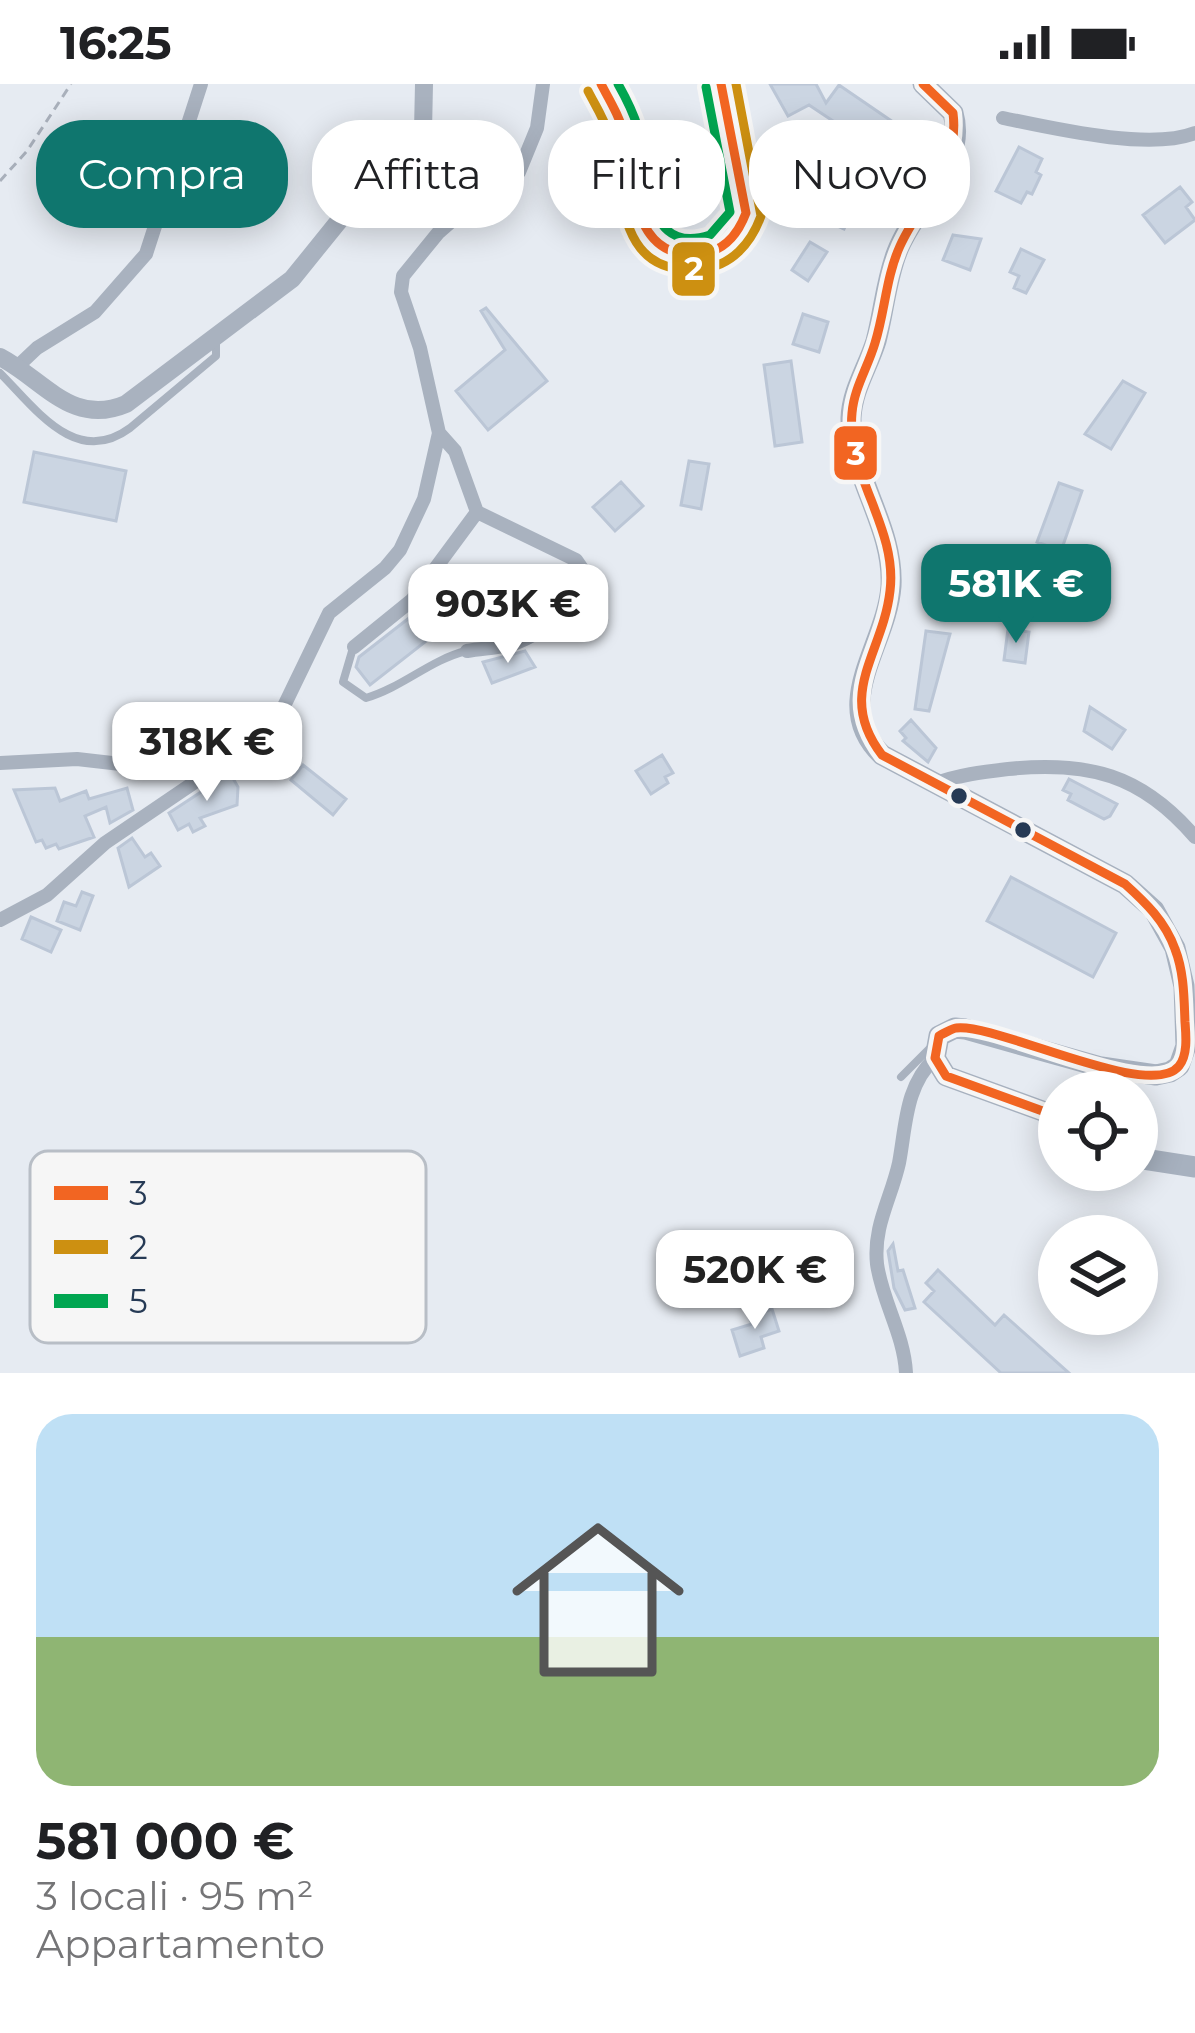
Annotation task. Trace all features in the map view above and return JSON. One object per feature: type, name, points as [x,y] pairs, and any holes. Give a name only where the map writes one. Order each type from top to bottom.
[{"type":"main road","points":[[602,84],[622,130],[636,215],[656,243],[686,255],[720,248],[741,228],[746,213],[722,84]]},
{"type":"main road","points":[[923,84],[953,113],[957,141],[952,158],[899,245],[851,418],[854,447],[887,539],[891,583],[857,712],[868,739],[882,755],[1140,896],[1175,948],[1184,986],[1186,1046],[1179,1066],[1156,1075],[1066,1059],[965,1028],[945,1032],[935,1051],[946,1076],[1038,1110]]},
{"type":"main road","points":[[1158,1161],[1195,1167]]},
{"type":"street","points":[[201,84],[146,254],[95,312],[6,365],[72,407],[110,411],[216,340],[292,280],[351,206],[416,144],[423,131],[424,84]]},
{"type":"street","points":[[0,920],[47,895],[105,843],[245,748],[284,706],[329,613],[400,550],[424,499],[439,433],[420,348],[401,292],[404,276],[451,221],[502,190],[519,172],[537,128],[542,84]]},
{"type":"street","points":[[1003,118],[1134,137],[1182,138],[1195,133]]},
{"type":"street","points":[[439,433],[455,451],[477,512],[576,560],[592,583],[590,592],[568,610],[516,643],[467,651]]},
{"type":"street","points":[[354,647],[412,600],[477,512]]},
{"type":"street","points":[[0,764],[77,759],[138,766],[263,725]]},
{"type":"street","points":[[934,784],[971,773],[1039,766],[1094,769],[1130,783],[1195,837]]},
{"type":"street","points":[[906,1373],[899,1325],[878,1270],[877,1227],[898,1164],[905,1115],[935,1051]]},
{"type":"lane","points":[[6,365],[50,426],[69,437],[96,443],[116,439],[216,356],[216,340]]},
{"type":"lane","points":[[354,647],[346,657],[343,682],[366,698],[395,689],[445,656],[467,651]]},
{"type":"lane","points":[[901,1077],[935,1051]]},
{"type":"path","points":[[0,181],[27,152],[71,84]]},
{"type":"building","points":[[770,84],[816,84],[826,103],[839,85],[890,120],[832,120],[809,105],[788,116]]},
{"type":"building","points":[[1019,147],[1042,159],[1032,194],[1027,192],[1021,203],[996,191]]},
{"type":"building","points":[[1180,187],[1192,202],[1186,207],[1195,220],[1165,243],[1143,215]]},
{"type":"building","points":[[953,235],[981,239],[970,270],[943,260]]},
{"type":"building","points":[[810,242],[827,252],[808,281],[792,270]]},
{"type":"building","points":[[1021,249],[1044,260],[1026,293],[1014,288],[1019,276],[1010,272]]},
{"type":"building","points":[[486,308],[547,381],[488,430],[456,391],[505,350],[481,311]]},
{"type":"building","points":[[803,314],[828,322],[819,352],[793,344]]},
{"type":"building","points":[[791,361],[802,442],[775,446],[764,365]]},
{"type":"building","points":[[1123,381],[1145,393],[1111,449],[1085,434]]},
{"type":"building","points":[[34,452],[126,471],[116,521],[24,502]]},
{"type":"building","points":[[689,461],[709,464],[701,509],[681,505]]},
{"type":"building","points":[[621,482],[643,506],[615,531],[593,507]]},
{"type":"building","points":[[1059,483],[1082,491],[1061,551],[1037,542]]},
{"type":"building","points":[[440,594],[457,617],[370,685],[356,667],[359,657]]},
{"type":"building","points":[[1008,629],[1029,632],[1025,663],[1004,660]]},
{"type":"building","points":[[926,631],[950,634],[929,711],[915,709]]},
{"type":"building","points":[[525,651],[535,667],[492,683],[483,662]]},
{"type":"building","points":[[1090,707],[1125,730],[1112,749],[1084,731]]},
{"type":"building","points":[[911,720],[936,748],[928,762],[903,741],[906,738],[900,731]]},
{"type":"building","points":[[662,755],[673,773],[665,777],[668,783],[651,794],[636,771]]},
{"type":"building","points":[[303,765],[346,799],[333,815],[291,780]]},
{"type":"building","points":[[230,773],[238,787],[237,805],[200,818],[205,826],[193,832],[189,824],[178,830],[169,813]]},
{"type":"building","points":[[1069,779],[1117,804],[1110,816],[1104,819],[1068,800],[1071,794],[1063,790]]},
{"type":"building","points":[[55,788],[60,801],[86,791],[89,799],[127,788],[133,810],[110,823],[106,807],[85,816],[94,837],[59,849],[56,844],[46,848],[42,840],[36,842],[14,790]]},
{"type":"building","points":[[132,838],[145,857],[151,853],[160,866],[129,887],[118,848]]},
{"type":"building","points":[[1011,877],[1116,933],[1093,977],[987,921]]},
{"type":"building","points":[[82,892],[93,896],[80,930],[57,921],[64,902],[76,906]]},
{"type":"building","points":[[31,917],[61,930],[51,952],[22,939]]},
{"type":"building","points":[[893,1244],[898,1271],[903,1270],[915,1308],[905,1310],[894,1288],[888,1251]]},
{"type":"building","points":[[938,1270],[995,1325],[1004,1315],[1069,1373],[1001,1373],[924,1302],[934,1291],[926,1283]]},
{"type":"building","points":[[772,1309],[779,1331],[761,1337],[764,1348],[740,1356],[732,1330],[752,1324],[749,1317]]},
{"type":"transit line","name":"3","points":[[601,84],[622,128],[634,195],[648,231],[660,245],[677,253],[699,254],[729,241],[746,213],[721,84]]},
{"type":"transit line","name":"5","points":[[618,84],[638,128],[648,187],[660,222],[672,234],[688,238],[710,235],[730,212],[706,87]]},
{"type":"transit line","name":"2","points":[[588,91],[606,127],[628,226],[638,245],[652,260],[673,268],[701,269],[739,252],[761,216],[736,84]]},
{"type":"transit line","name":"3","points":[[923,84],[953,113],[951,150],[895,258],[852,413],[857,458],[887,545],[890,568],[886,614],[866,674],[862,712],[882,755],[1125,884],[1154,913],[1178,958],[1186,1045],[1179,1066],[1158,1074]]},
{"type":"transit line","name":"3","points":[[1038,1109],[946,1076],[935,1058],[939,1036],[956,1028],[976,1029],[1122,1071]]}]
